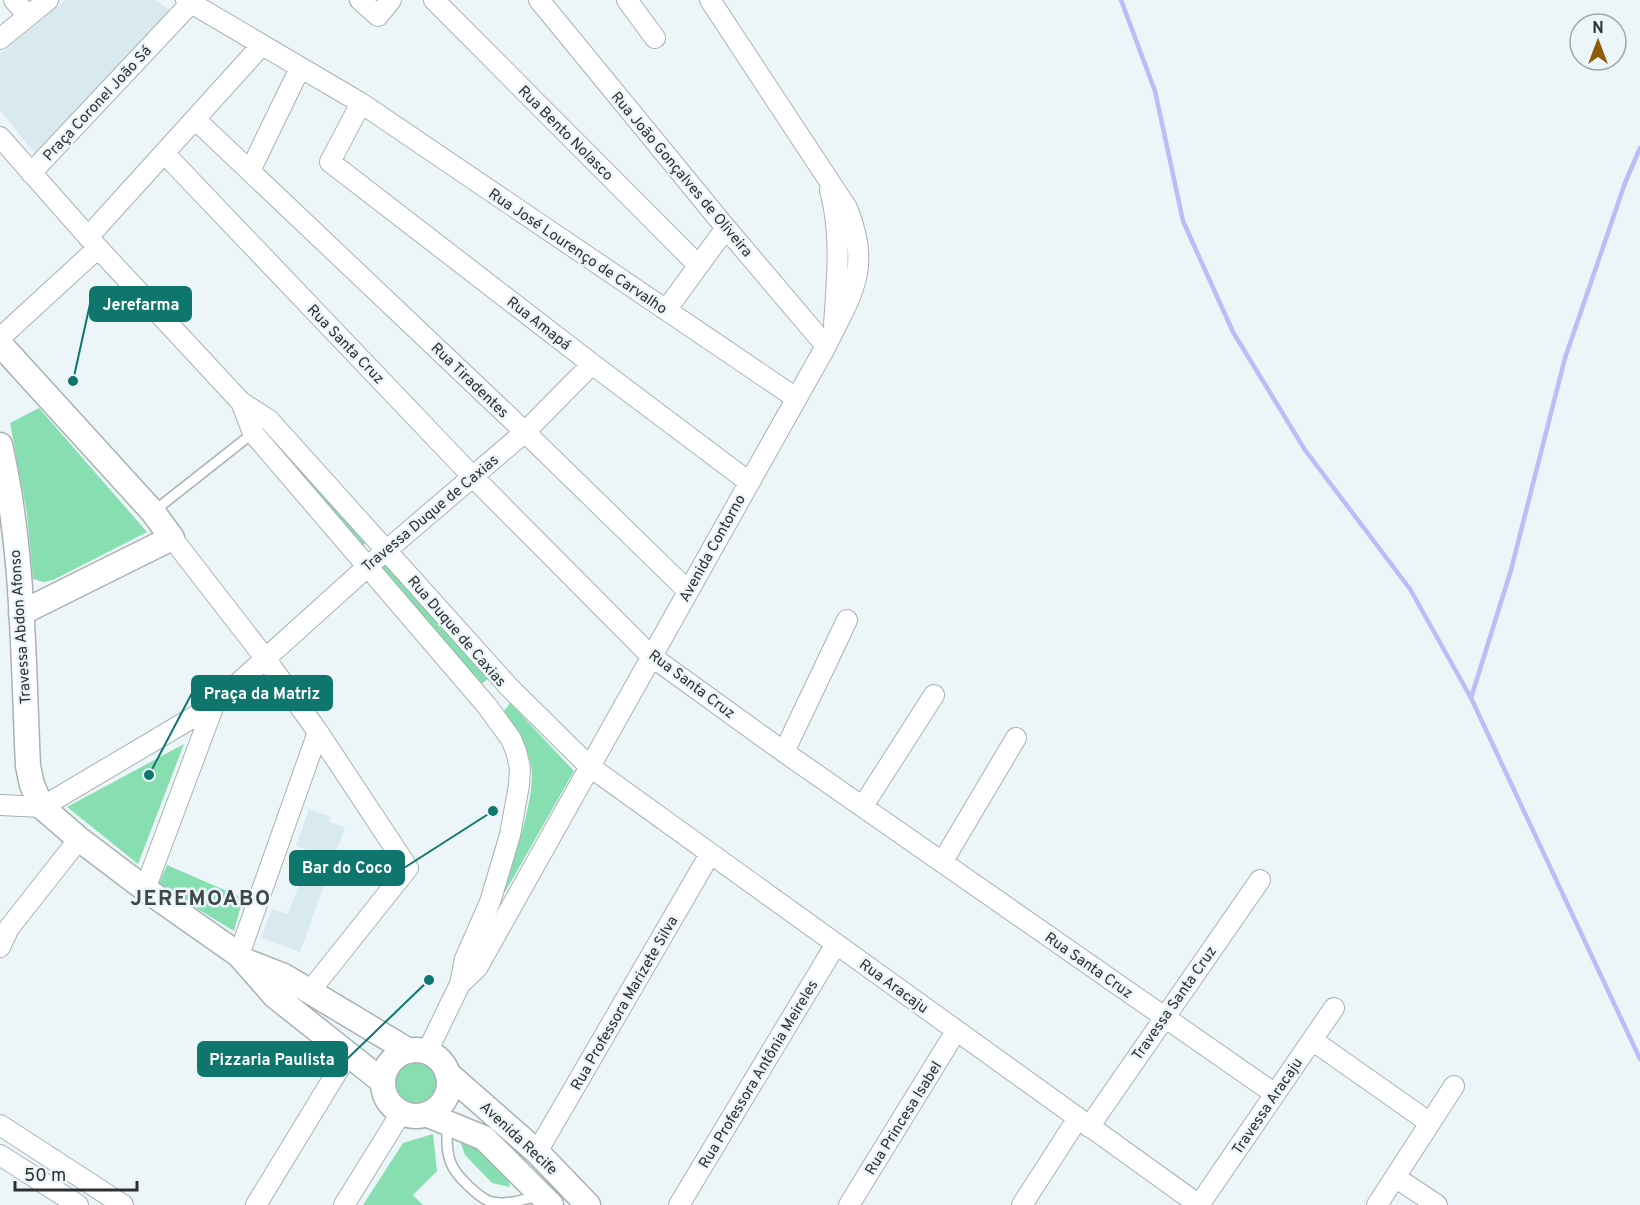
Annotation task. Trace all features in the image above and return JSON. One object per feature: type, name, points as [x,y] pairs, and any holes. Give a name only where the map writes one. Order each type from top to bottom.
[{"type":"street","points":[[14,0],[28,16]]},
{"type":"street","points":[[0,39],[48,0]]},
{"type":"street","points":[[360,0],[378,16],[391,0]]},
{"type":"street","name":"Rua Bento Nolasco","points":[[434,0],[698,265]]},
{"type":"street","name":"Rua João Gonçalves de Oliveira","points":[[539,0],[726,228],[830,338]]},
{"type":"street","points":[[627,0],[655,38]]},
{"type":"street","name":"Avenida Contorno","points":[[460,984],[477,968],[830,338],[849,302],[856,278],[859,249],[855,226],[847,208],[710,0]]},
{"type":"street","name":"Rua José Lourenço de Carvalho","points":[[188,2],[361,103],[796,398]]},
{"type":"street","name":"Praça Coronel João Sá","points":[[0,137],[31,173],[188,2]]},
{"type":"street","points":[[0,338],[93,242],[165,154],[261,46]]},
{"type":"street","points":[[250,171],[300,68]]},
{"type":"street","name":"Rua Amapá","points":[[361,103],[330,162],[749,482]]},
{"type":"street","name":"Rua Tiradentes","points":[[196,120],[525,432],[688,591]]},
{"type":"street","name":"Rua Santa Cruz","points":[[165,154],[474,478],[651,656],[784,752],[1275,1094]]},
{"type":"street","name":"Rua Duque de Caxias","points":[[31,173],[241,402],[268,420],[509,687],[487,706],[253,434],[241,402]]},
{"type":"street","points":[[666,310],[726,228]]},
{"type":"street","points":[[0,344],[153,513],[265,658],[318,732],[408,868],[310,991]]},
{"type":"street","name":"Travessa Duque de Caxias","points":[[214,705],[386,550],[474,478],[525,432],[592,364]]},
{"type":"street","name":"Travessa Abdon Afonso","points":[[0,445],[11,500],[21,613],[28,766],[32,785],[42,807]]},
{"type":"street","points":[[21,613],[172,538]]},
{"type":"street","points":[[784,752],[847,620]]},
{"type":"street","name":"Rua Aracaju","points":[[509,687],[589,766],[1199,1205]]},
{"type":"street","points":[[863,806],[934,695]]},
{"type":"street","points":[[0,805],[42,807],[214,705]]},
{"type":"street","points":[[145,889],[214,705]]},
{"type":"street","points":[[42,807],[78,839],[243,958],[284,976],[418,1051],[442,1063],[449,1084],[444,1102],[438,1109],[437,1119],[412,1117],[401,1113],[388,1103],[383,1093],[382,1081],[389,1063],[398,1055],[418,1051],[460,984],[465,960],[490,902],[510,835],[520,768],[511,739],[487,706]]},
{"type":"street","points":[[243,958],[318,732]]},
{"type":"street","points":[[943,861],[1016,738]]},
{"type":"street","points":[[0,947],[9,928],[78,839]]},
{"type":"street","name":"Rua Professora Marizete Silva","points":[[537,1152],[710,855]]},
{"type":"street","name":"Travessa Santa Cruz","points":[[1022,1205],[1164,1018],[1260,880]]},
{"type":"street","name":"Rua Professora Antônia Meireles","points":[[679,1205],[836,944]]},
{"type":"street","points":[[243,958],[275,996],[382,1081]]},
{"type":"street","name":"Travessa Aracaju","points":[[1199,1205],[1334,1008]]},
{"type":"street","name":"Rua Princesa Isabel","points":[[849,1205],[956,1031]]},
{"type":"street","points":[[1312,1040],[1431,1123]]},
{"type":"street","points":[[256,1205],[348,1054]]},
{"type":"street","name":"Avenida Recife","points":[[447,1073],[537,1152],[588,1205]]},
{"type":"street","points":[[1377,1205],[1454,1086]]},
{"type":"street","points":[[344,1205],[401,1113]]},
{"type":"street","name":"Avenida Recife","points":[[437,1119],[484,1138],[547,1200]]},
{"type":"street","points":[[0,1125],[123,1205]]},
{"type":"street","points":[[0,1155],[78,1205],[91,1185]]},
{"type":"street","points":[[1395,1177],[1437,1205]]},
{"type":"lane","points":[[153,513],[253,434]]},
{"type":"lane","points":[[437,1119],[447,1143],[451,1164],[476,1193],[491,1202],[547,1200]]},
{"type":"shaded area","points":[[66,0],[156,0],[172,11],[36,155],[0,110],[0,54]]},
{"type":"shaded area","points":[[309,809],[331,817],[329,822],[345,827],[300,952],[261,938],[272,909],[288,914],[311,852],[296,846]]},
{"type":"green space","points":[[39,408],[147,532],[53,580],[43,582],[33,579],[27,514],[10,423]]},
{"type":"green space","points":[[266,427],[367,542],[360,548],[260,433]]},
{"type":"green space","points":[[384,562],[488,679],[480,685],[377,568]]},
{"type":"green space","points":[[510,703],[574,771],[501,899],[527,813],[532,779],[527,751],[504,711]]},
{"type":"green space","points":[[184,744],[138,864],[67,807]]},
{"type":"green space","points":[[167,865],[243,898],[234,931],[158,885]]},
{"type":"green space","points":[[416,1061],[432,1068],[439,1084],[432,1100],[416,1107],[400,1100],[393,1084],[400,1068]]},
{"type":"green space","points":[[433,1134],[437,1171],[413,1195],[423,1205],[363,1205],[403,1143]]},
{"type":"green space","points":[[459,1138],[477,1146],[508,1178],[510,1187],[492,1183],[465,1155]]},
{"type":"waterway","points":[[1121,0],[1155,91],[1183,221],[1233,332],[1305,450],[1410,589],[1471,698],[1640,1059]]},
{"type":"waterway","points":[[1471,698],[1511,570],[1565,358],[1625,183],[1640,148]]},
{"type":"place","name":"Jerefarma","points":[[73,381]]},
{"type":"place","name":"Praça da Matriz","points":[[149,775]]},
{"type":"place","name":"Bar do Coco","points":[[493,811]]},
{"type":"place","name":"Pizzaria Paulista","points":[[429,980]]},
{"type":"district","name":"JEREMOABO","points":[[201,898]]}]
